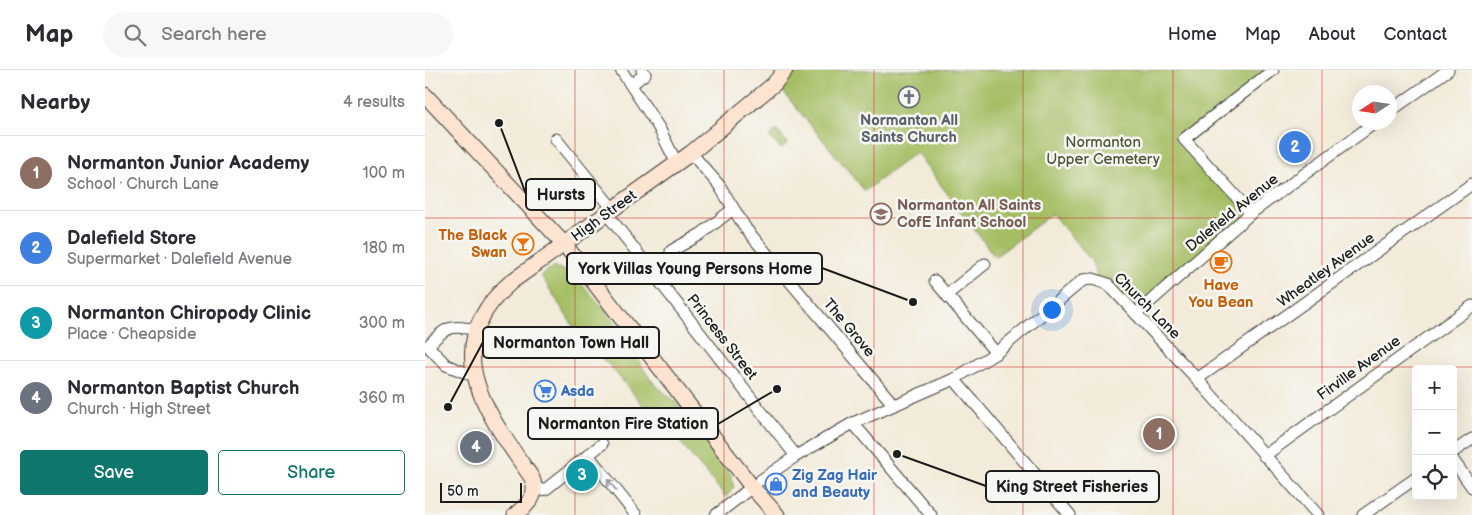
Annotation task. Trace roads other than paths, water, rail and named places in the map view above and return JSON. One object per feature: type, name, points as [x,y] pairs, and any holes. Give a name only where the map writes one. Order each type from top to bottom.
[{"type":"street","points":[[621,70],[659,128],[677,164]]},
{"type":"street","points":[[631,85],[645,74],[642,70]]},
{"type":"street","name":"High Street","points":[[535,491],[532,478],[484,406],[474,376],[472,346],[476,330],[486,307],[497,294],[691,154],[774,84],[785,70]]},
{"type":"street","points":[[1251,213],[1184,138],[1273,70]]},
{"type":"street","points":[[1397,106],[1448,70]]},
{"type":"street","points":[[425,95],[565,245],[757,484],[777,515]]},
{"type":"street","name":"Dalefield Avenue","points":[[1136,314],[1251,213],[1365,130]]},
{"type":"street","name":"Princess Street","points":[[556,139],[796,456]]},
{"type":"street","name":"The Grove","points":[[691,154],[719,185],[745,229],[893,404]]},
{"type":"street","name":"Wheatley Avenue","points":[[1197,379],[1472,184]]},
{"type":"street","points":[[671,251],[701,234],[733,209]]},
{"type":"street","points":[[948,297],[949,293],[985,264]]},
{"type":"street","name":"Church Lane","points":[[716,515],[796,456],[853,423],[954,379],[996,353],[1088,279],[1107,284],[1197,379],[1318,515]]},
{"type":"street","points":[[935,282],[996,353]]},
{"type":"street","name":"Firville Avenue","points":[[1264,456],[1472,306]]},
{"type":"street","points":[[474,376],[453,369],[427,346],[445,329],[461,327],[476,330]]},
{"type":"street","points":[[954,379],[1070,515]]},
{"type":"street","points":[[853,423],[931,515]]},
{"type":"street","points":[[1457,449],[1472,439]]},
{"type":"street","points":[[515,515],[531,502],[535,491],[547,488],[601,444]]},
{"type":"street","points":[[588,455],[636,515]]},
{"type":"street","points":[[1457,466],[1472,487]]},
{"type":"street","points":[[1363,515],[1412,481]]},
{"type":"place","name":"Normanton All Saints Church","points":[[909,97]]},
{"type":"place","name":"Hursts","points":[[499,123]]},
{"type":"place","name":"Dalefield Store","points":[[1295,147]]},
{"type":"place","name":"Normanton All Saints CofE Infant School","points":[[881,214]]},
{"type":"place","name":"The Black Swan","points":[[523,244]]},
{"type":"place","name":"Have You Bean","points":[[1221,262]]},
{"type":"place","name":"York Villas Young Persons Home","points":[[913,302]]},
{"type":"place","name":"Normanton Fire Station","points":[[777,389]]},
{"type":"place","name":"Asda","points":[[545,391]]},
{"type":"place","name":"Normanton Town Hall","points":[[448,407]]},
{"type":"place","name":"Normanton Junior Academy","points":[[1159,434]]},
{"type":"place","name":"Normanton Baptist Church","points":[[476,447]]},
{"type":"place","name":"King Street Fisheries","points":[[897,454]]},
{"type":"place","name":"Normanton Chiropody Clinic","points":[[582,475]]},
{"type":"place","name":"Zig Zag Hair and Beauty","points":[[776,484]]},
{"type":"park label","name":"Normanton Upper Cemetery","points":[[1103,150]]}]
